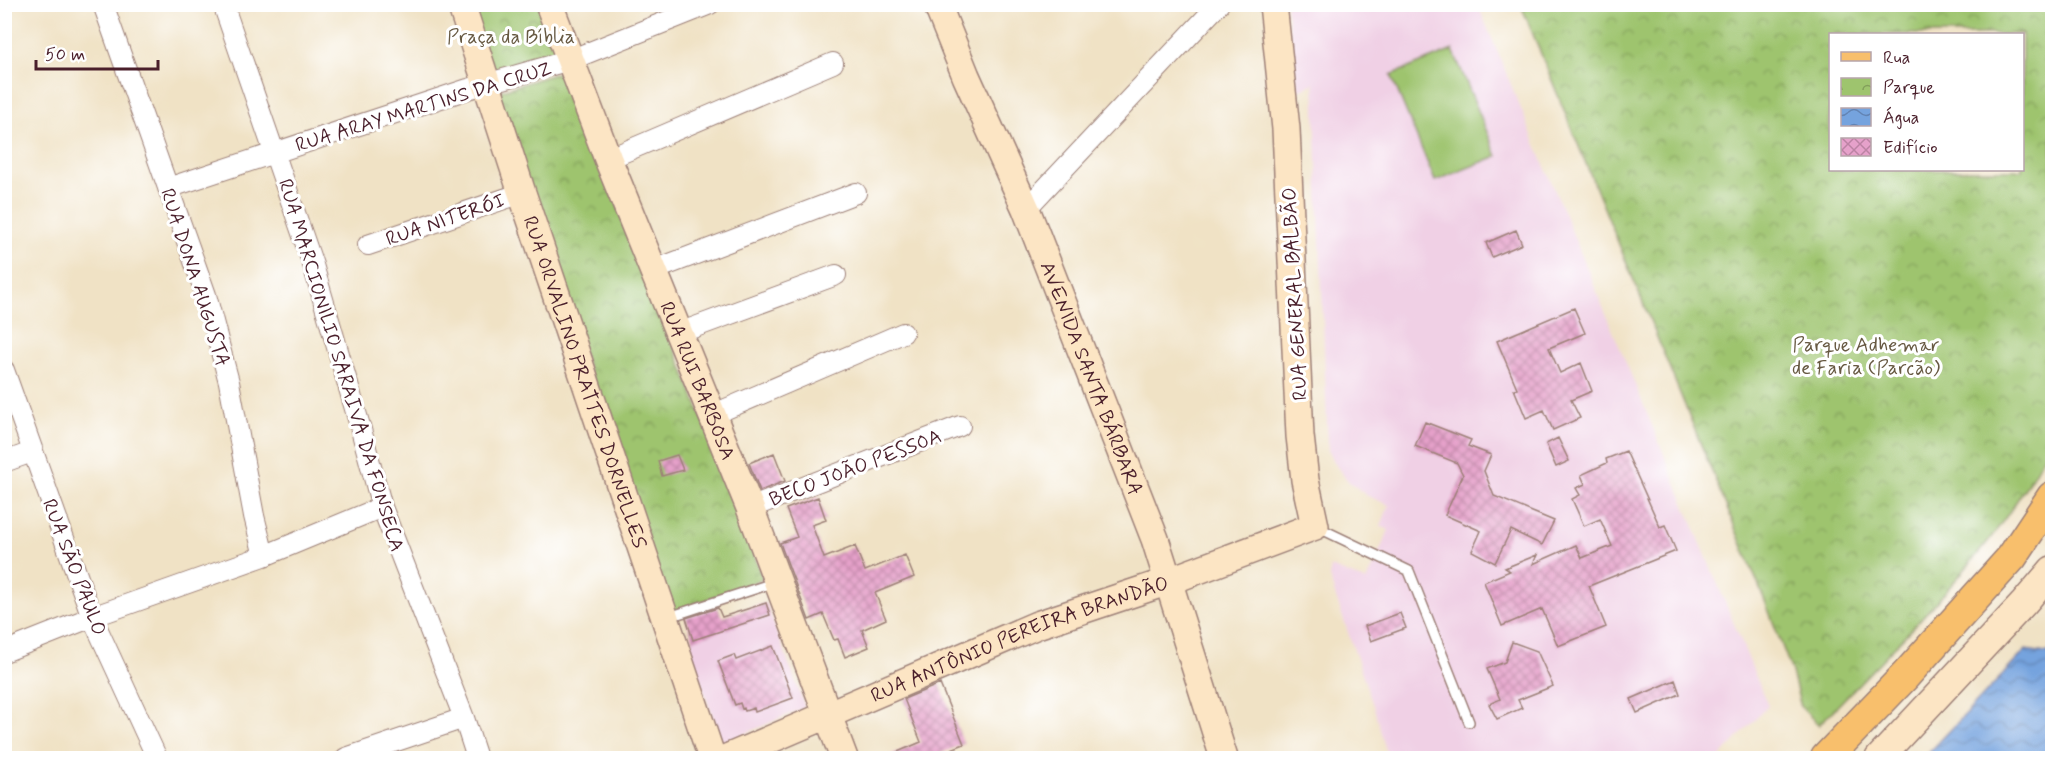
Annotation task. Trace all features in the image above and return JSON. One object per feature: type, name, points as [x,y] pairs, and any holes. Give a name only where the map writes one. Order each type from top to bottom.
[{"type":"main road","points":[[1826,759],[1905,676],[2012,556],[2052,496]]},
{"type":"street","name":"RUA DONA AUGUSTA","points":[[103,4],[206,295],[229,382],[254,516],[264,556]]},
{"type":"street","name":"RUA MARCIONILIO SARAIVA DA FONSECA","points":[[223,4],[316,276],[382,507],[464,718],[477,759]]},
{"type":"street","name":"RUA ORVALINO PRATTES DORNELLES","points":[[461,4],[712,759]]},
{"type":"street","name":"RUA RUI BARBOSA","points":[[549,4],[608,159],[750,508],[844,759]]},
{"type":"street","name":"RUA ARAY MARTINS DA CRUZ","points":[[168,188],[486,84],[570,60],[710,4]]},
{"type":"street","name":"AVENIDA SANTA BÁRBARA","points":[[937,4],[966,76],[1026,209],[1155,539],[1224,759]]},
{"type":"street","points":[[1026,209],[1219,4]]},
{"type":"street","name":"RUA GENERAL BALBÃO","points":[[1273,4],[1286,129],[1300,436],[1305,480],[1315,526]]},
{"type":"street","points":[[608,159],[833,63]]},
{"type":"street","name":"RUA NITERÓI","points":[[368,246],[522,193]]},
{"type":"street","points":[[654,270],[856,193]]},
{"type":"street","points":[[679,333],[836,275]]},
{"type":"street","points":[[712,415],[903,333]]},
{"type":"street","name":"RUA SÃO PAULO","points":[[4,370],[92,617],[157,759]]},
{"type":"street","name":"BECO JOÃO PESSOA","points":[[750,508],[960,426]]},
{"type":"street","points":[[4,462],[32,452]]},
{"type":"street","points":[[4,651],[264,556],[382,507]]},
{"type":"street","name":"RUA ANTÔNIO PEREIRA BRANDÃO","points":[[727,759],[1037,625],[1169,580],[1315,526]]},
{"type":"street","points":[[1879,759],[2052,570]]},
{"type":"street","points":[[346,759],[464,718]]},
{"type":"lane","points":[[1315,526],[1409,571],[1470,722]]},
{"type":"lane","points":[[665,618],[778,581]]},
{"type":"shaded area","points":[[1286,5],[1478,5],[1768,706],[1719,758],[1388,758],[1374,708],[1329,577],[1331,567],[1366,581],[1389,530],[1381,526],[1389,505],[1368,496],[1349,482],[1337,467],[1328,450],[1314,83],[1298,91]]},
{"type":"shaded area","points":[[766,603],[805,707],[722,744],[687,642],[693,639],[685,615],[717,605],[722,617]]},
{"type":"green space","name":"Praça da Bíblia","points":[[467,5],[539,5],[559,54],[490,75]]},
{"type":"green space","name":"Parque Adhemar de Faria (Parcão)","points":[[1521,5],[2052,5],[2052,441],[2021,494],[1986,544],[1925,614],[1819,725],[1801,707],[1791,669]]},
{"type":"green space","points":[[1453,50],[1497,156],[1435,181],[1391,75]]},
{"type":"green space","points":[[564,71],[718,457],[763,579],[670,613],[496,92]]},
{"type":"water","points":[[2026,650],[2052,654],[2052,758],[1924,758]]},
{"type":"building","points":[[1516,230],[1522,244],[1492,257],[1486,243]]},
{"type":"building","points":[[1574,308],[1585,333],[1549,348],[1560,373],[1581,363],[1592,391],[1571,400],[1580,418],[1553,430],[1544,410],[1526,418],[1514,389],[1517,388],[1497,341]]},
{"type":"building","points":[[1425,422],[1471,440],[1468,446],[1491,455],[1484,471],[1494,496],[1554,521],[1542,545],[1511,530],[1495,563],[1472,551],[1481,531],[1445,515],[1463,475],[1457,463],[1415,446]]},
{"type":"building","points":[[1558,438],[1569,461],[1556,467],[1546,444]]},
{"type":"building","points":[[1626,451],[1660,527],[1665,525],[1676,551],[1589,586],[1606,627],[1558,646],[1542,609],[1502,626],[1484,582],[1510,571],[1505,568],[1537,555],[1533,564],[1576,545],[1582,558],[1612,546],[1600,519],[1584,526],[1572,499],[1580,495],[1576,488],[1585,484],[1581,475],[1607,463],[1606,459]]},
{"type":"building","points":[[774,453],[785,481],[760,491],[749,463]]},
{"type":"building","points":[[677,455],[683,470],[662,476],[658,461]]},
{"type":"building","points":[[818,497],[826,520],[812,525],[824,558],[855,546],[865,571],[905,555],[914,577],[875,593],[886,619],[862,630],[869,647],[845,657],[838,639],[834,640],[823,614],[809,620],[780,543],[797,537],[786,509]]},
{"type":"building","points":[[766,603],[770,615],[693,640],[686,618],[718,608],[722,617]]},
{"type":"building","points":[[1400,613],[1406,628],[1371,641],[1365,626]]},
{"type":"building","points":[[1512,642],[1537,651],[1553,686],[1518,700],[1522,708],[1497,719],[1489,704],[1500,699],[1487,669],[1505,662]]},
{"type":"building","points":[[773,646],[793,698],[755,712],[754,708],[745,711],[740,703],[735,705],[718,661],[734,655],[736,660]]},
{"type":"building","points":[[1675,680],[1680,694],[1637,713],[1631,699]]},
{"type":"building","points":[[940,684],[964,744],[927,759],[881,759],[921,742],[904,699]]}]
